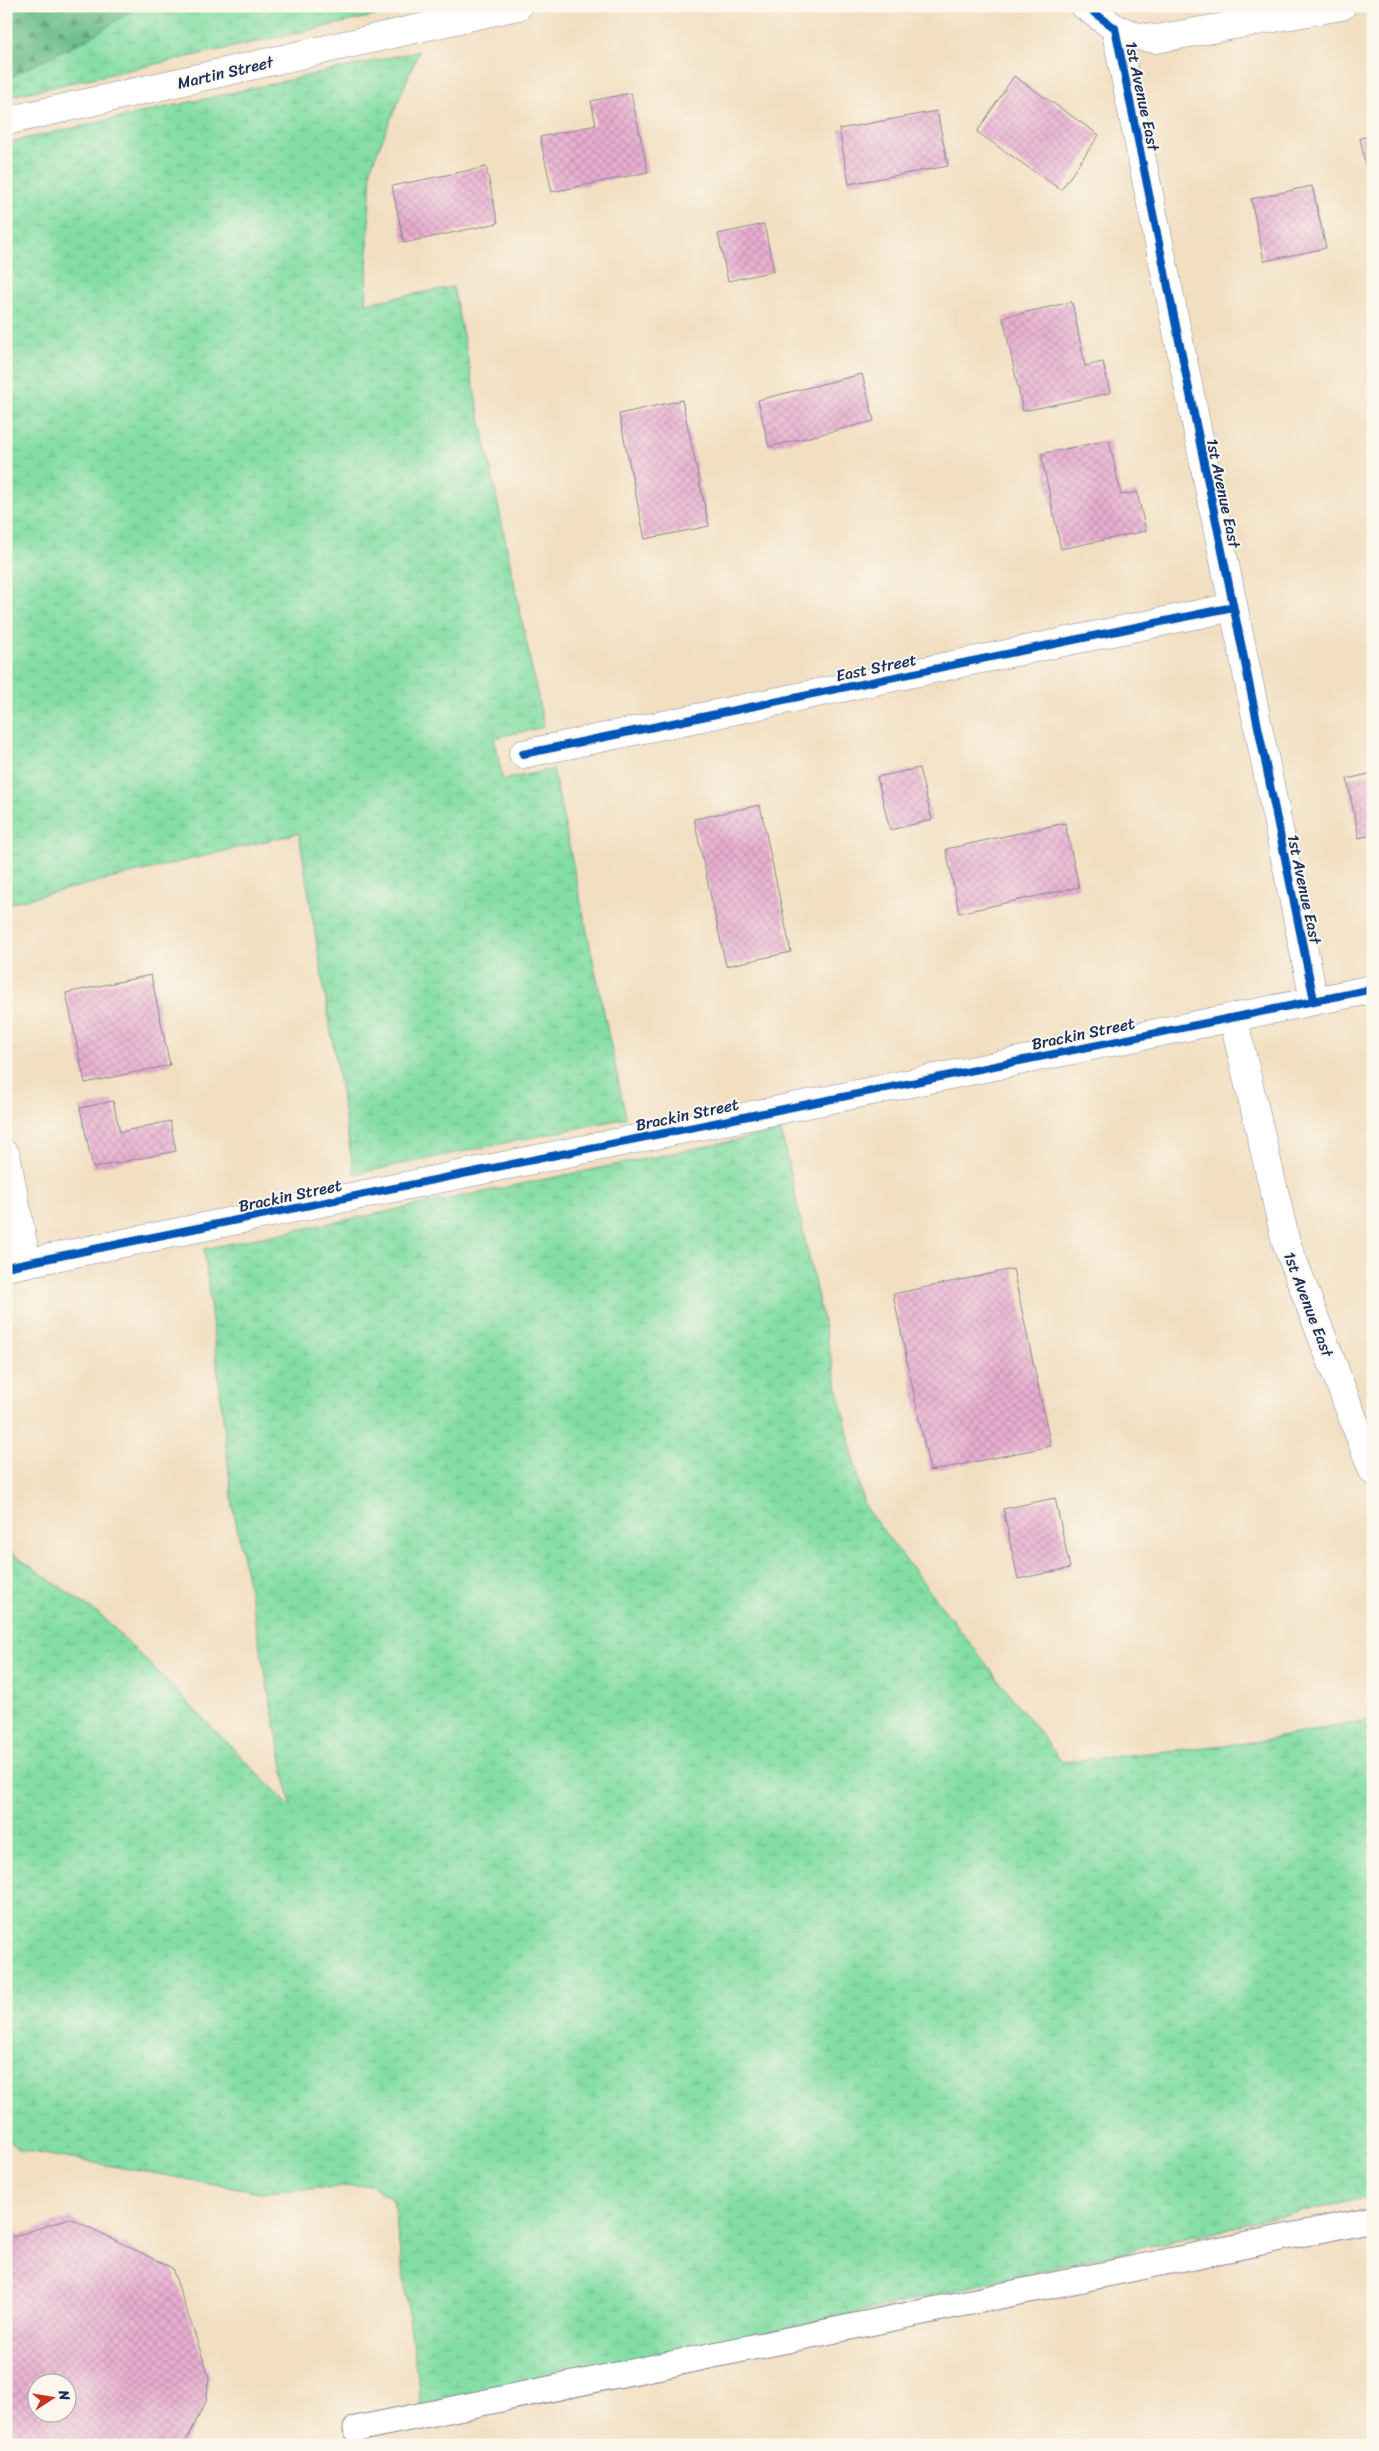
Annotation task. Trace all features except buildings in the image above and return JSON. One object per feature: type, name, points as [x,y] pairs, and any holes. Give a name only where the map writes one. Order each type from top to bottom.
[{"type":"street","name":"Martin Street","points":[[6,121],[518,6]]},
{"type":"street","name":"1st Avenue East","points":[[1084,6],[1116,28],[1314,1000]]},
{"type":"street","points":[[1116,28],[1136,36],[1156,39],[1342,6]]},
{"type":"street","name":"East Street","points":[[523,754],[1234,607]]},
{"type":"street","name":"Brackin Street","points":[[17,1265],[1373,989]]},
{"type":"street","name":"1st Avenue East","points":[[1233,1017],[1286,1242],[1373,1471]]},
{"type":"street","points":[[6,1155],[17,1265]]},
{"type":"lane","points":[[356,2429],[1373,2219]]},
{"type":"green space","points":[[6,6],[139,6],[91,37],[6,79]]},
{"type":"green space","points":[[139,6],[419,6],[6,97],[6,79],[91,37]]},
{"type":"green space","points":[[419,51],[371,167],[366,303],[453,287],[544,727],[494,738],[503,780],[553,769],[626,1118],[354,1174],[299,833],[6,904],[6,143]]},
{"type":"green space","points":[[781,1131],[864,1506],[1062,1762],[1254,1742],[1373,1719],[1373,2195],[422,2412],[393,2200],[371,2185],[261,2192],[20,2150],[6,2138],[6,1549],[104,1618],[291,1807],[233,1507],[204,1249]]},
{"type":"cycle path","points":[[1085,6],[1115,28],[1314,1000]]},
{"type":"cycle path","points":[[523,754],[1233,607]]},
{"type":"cycle path","points":[[6,1267],[1373,989]]}]
